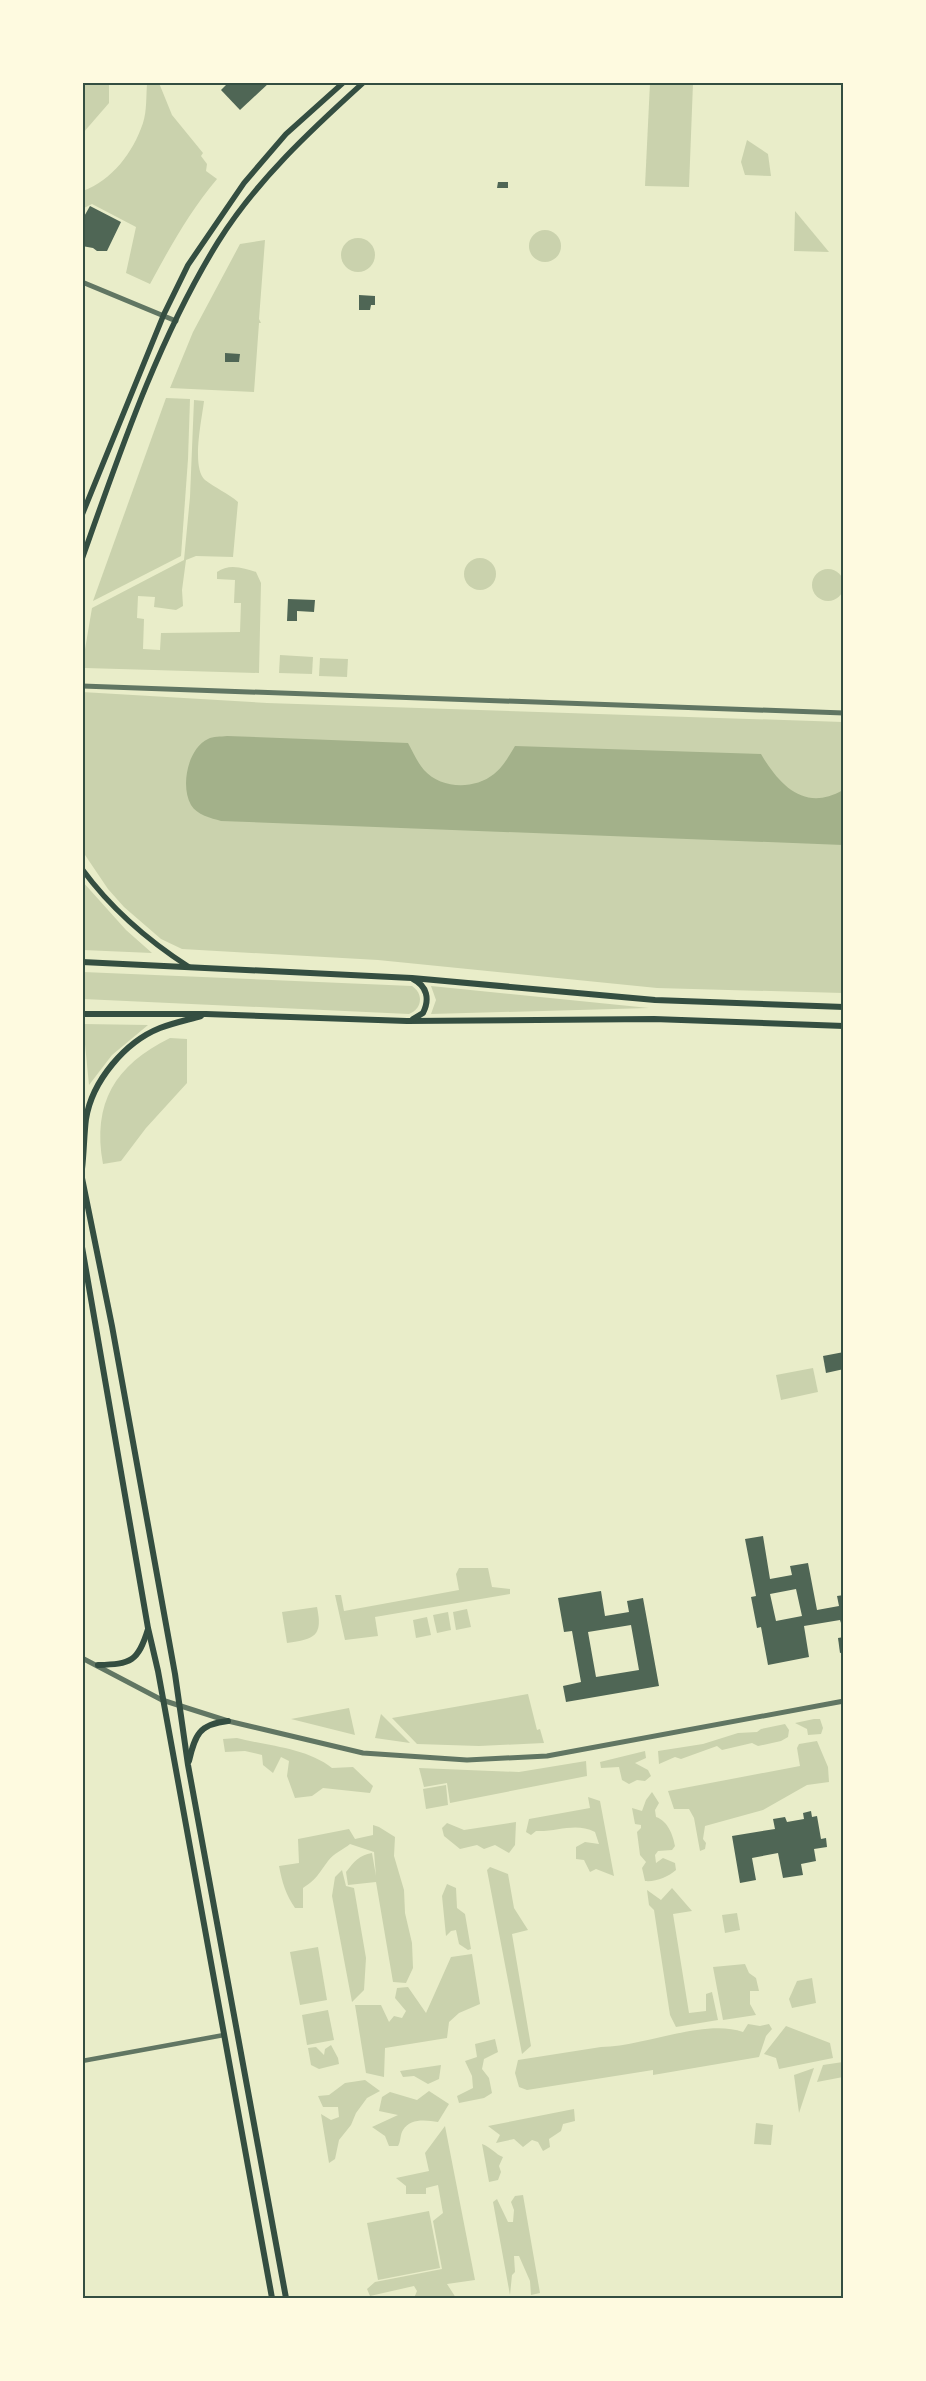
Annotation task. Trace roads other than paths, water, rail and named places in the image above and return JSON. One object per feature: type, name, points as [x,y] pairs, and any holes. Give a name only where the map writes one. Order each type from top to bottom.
[{"type":"main road","points":[[82,515],[164,314],[188,265],[244,182],[286,134],[344,82]]},
{"type":"main road","points":[[82,559],[131,430],[176,321],[219,240],[256,192],[314,127],[364,82]]},
{"type":"main road","points":[[82,869],[134,928],[191,968]]},
{"type":"main road","points":[[82,962],[412,978],[655,1000],[844,1007]]},
{"type":"main road","points":[[407,1021],[418,1018],[423,1013],[427,1000],[423,986],[412,978]]},
{"type":"main road","points":[[82,1014],[206,1014],[407,1021],[654,1019],[844,1026]]},
{"type":"main road","points":[[82,1169],[86,1118],[94,1095],[110,1068],[126,1051],[153,1032],[206,1014]]},
{"type":"main road","points":[[82,1178],[113,1332],[175,1674],[188,1765],[286,2298]]},
{"type":"main road","points":[[82,1247],[148,1628],[272,2298]]},
{"type":"main road","points":[[98,1665],[117,1665],[133,1660],[142,1648],[148,1628]]},
{"type":"main road","points":[[188,1765],[192,1746],[200,1731],[209,1724],[228,1721]]},
{"type":"street","points":[[82,282],[164,314],[176,321]]},
{"type":"street","points":[[82,686],[844,713]]},
{"type":"street","points":[[82,1658],[162,1700],[228,1721],[363,1753],[450,1759],[504,1760],[547,1756],[844,1701]]},
{"type":"street","points":[[82,2061],[224,2035]]}]
